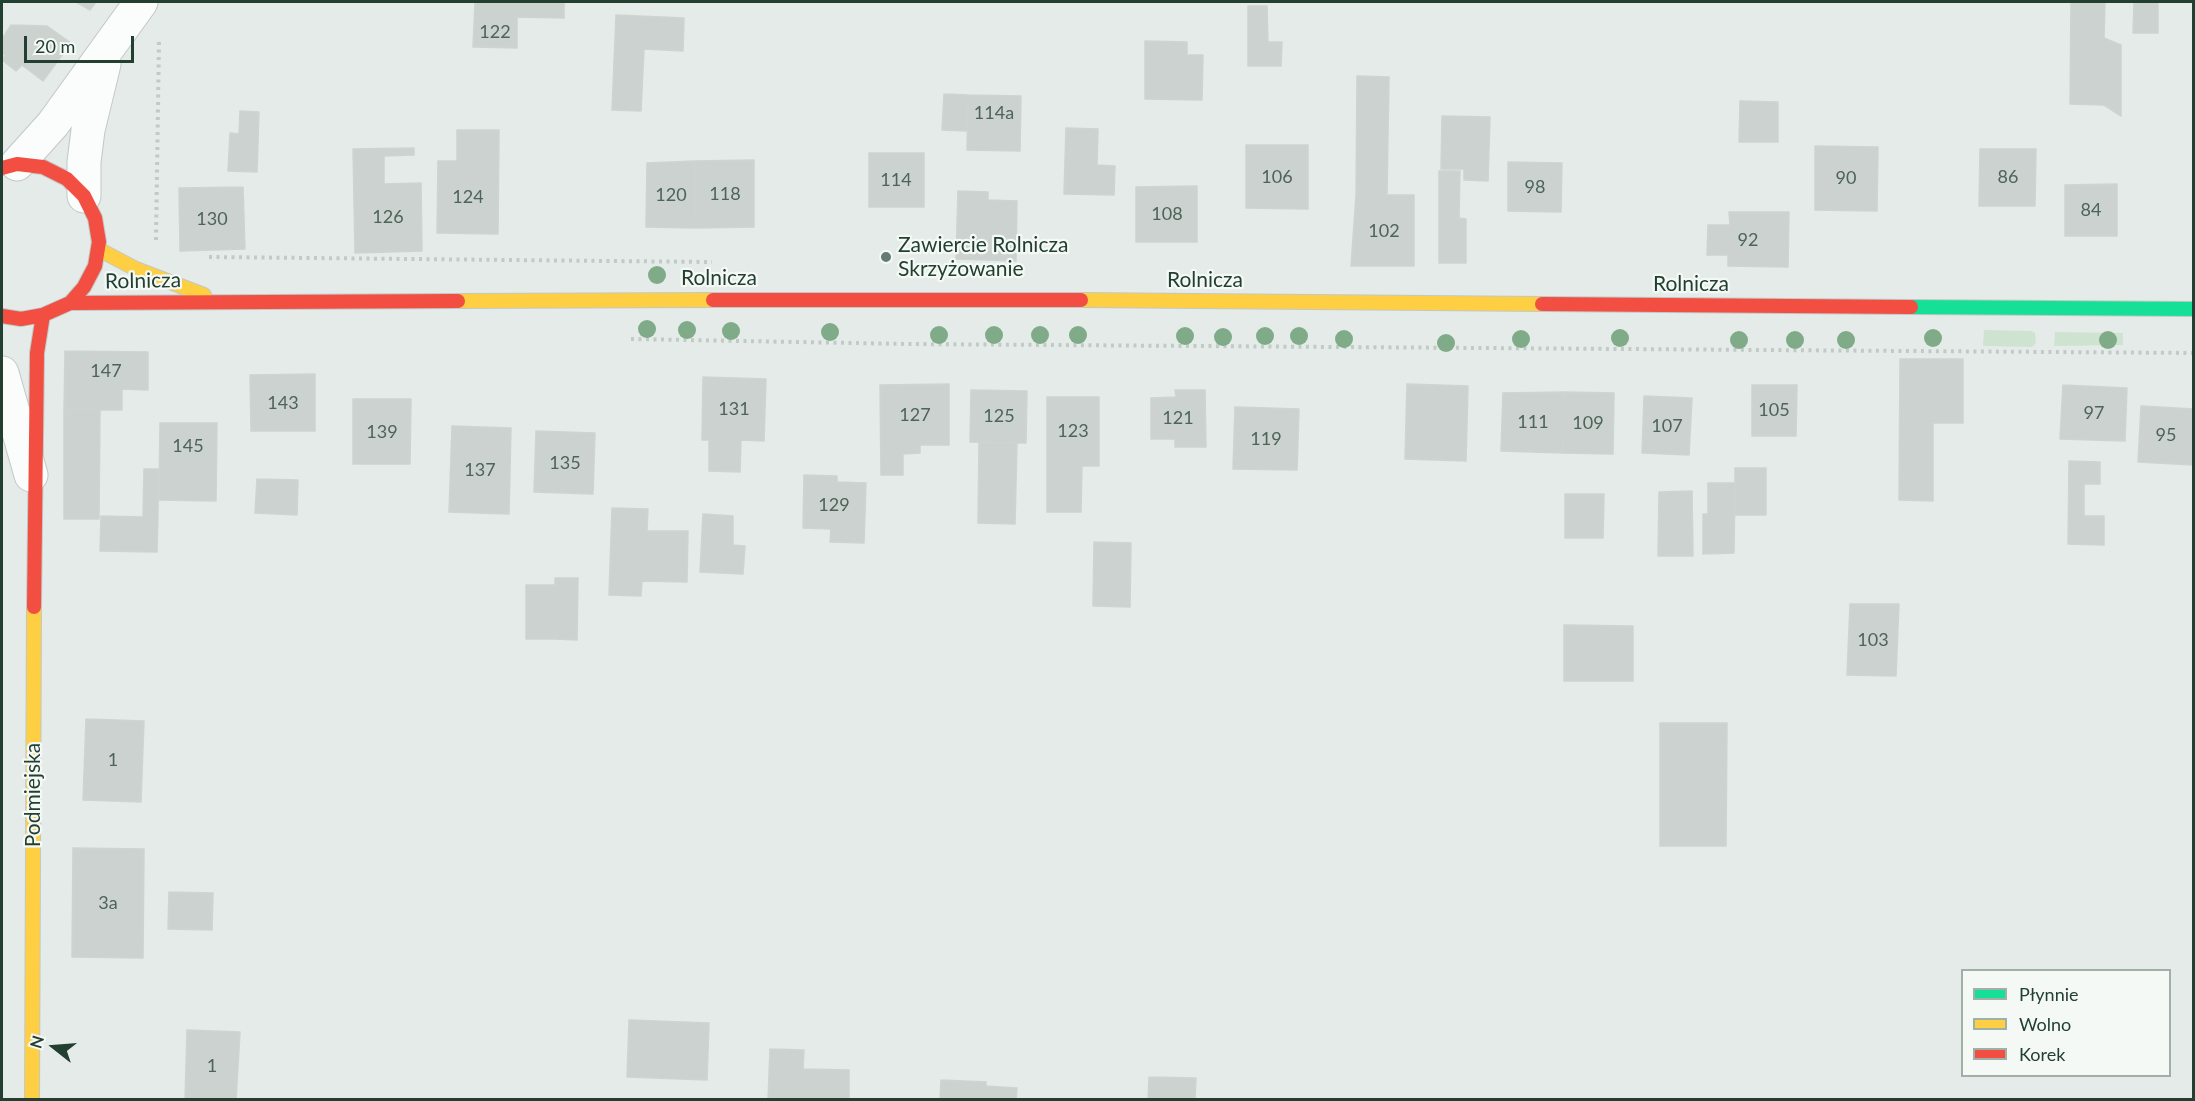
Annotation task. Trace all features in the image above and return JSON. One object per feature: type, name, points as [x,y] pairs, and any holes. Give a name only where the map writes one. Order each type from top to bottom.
[{"type":"street","points":[[9,166],[52,124],[108,51],[141,2]]},
{"type":"street","points":[[84,196],[84,162],[88,130],[108,51]]},
{"type":"street","points":[[2,316],[21,319],[43,315],[70,303],[88,280],[95,266],[98,249],[95,218],[84,196],[67,179],[43,167],[9,166]]},
{"type":"street","name":"Rolnicza","points":[[98,249],[136,269],[217,300]]},
{"type":"street","name":"Rolnicza","points":[[70,303],[144,304],[217,300],[910,299],[2193,309]]},
{"type":"street","name":"Podmiejska","points":[[32,1100],[35,491],[37,353],[43,315]]},
{"type":"street","name":"Podmiejska","points":[[2,373],[35,491]]},
{"type":"path","points":[[156,245],[159,33]]},
{"type":"path","points":[[709,339],[920,344],[2193,352]]},
{"type":"green space","points":[[1984,330],[2031,331],[2035,333],[2036,343],[2032,347],[1983,346]]},
{"type":"green space","points":[[2055,332],[2123,333],[2123,345],[2054,346]]},
{"type":"building","points":[[76,2],[96,2],[90,10]]},
{"type":"building","points":[[475,2],[564,2],[564,18],[517,17],[517,48],[473,47]]},
{"type":"building","points":[[2071,2],[2105,2],[2104,38],[2121,45],[2121,116],[2104,105],[2070,104]]},
{"type":"building","points":[[2134,2],[2158,2],[2158,33],[2133,33]]},
{"type":"building","points":[[1248,6],[1267,6],[1268,42],[1282,42],[1281,66],[1248,66]]},
{"type":"building","points":[[616,15],[684,18],[683,51],[644,49],[641,111],[612,110]]},
{"type":"building","points":[[11,25],[47,26],[71,43],[43,81],[22,65],[16,71],[2,60],[5,55],[2,53],[2,39]]},
{"type":"building","points":[[1145,41],[1187,42],[1187,55],[1203,55],[1202,100],[1145,99]]},
{"type":"building","points":[[1357,76],[1389,77],[1387,195],[1356,195]]},
{"type":"building","points":[[944,94],[968,95],[967,131],[942,130]]},
{"type":"building","points":[[968,95],[1021,96],[1020,151],[967,150]]},
{"type":"building","points":[[1740,101],[1778,102],[1778,142],[1739,142]]},
{"type":"building","points":[[240,111],[259,112],[257,172],[228,171],[230,133],[239,134]]},
{"type":"building","points":[[1442,116],[1490,117],[1488,181],[1464,180],[1464,169],[1441,169]]},
{"type":"building","points":[[1066,128],[1098,129],[1097,165],[1115,166],[1114,195],[1064,194]]},
{"type":"building","points":[[457,130],[499,130],[498,234],[437,233],[438,161],[457,161]]},
{"type":"building","points":[[1246,145],[1308,145],[1308,209],[1246,208]]},
{"type":"building","points":[[1815,146],[1878,147],[1877,211],[1815,210]]},
{"type":"building","points":[[414,148],[414,155],[384,156],[384,184],[421,183],[422,251],[355,253],[353,149]]},
{"type":"building","points":[[1980,149],[2036,149],[2035,206],[1979,206]]},
{"type":"building","points":[[869,153],[924,153],[924,207],[869,207]]},
{"type":"building","points":[[754,160],[754,227],[696,228],[695,161]]},
{"type":"building","points":[[695,161],[696,228],[646,227],[647,163]]},
{"type":"building","points":[[1508,162],[1562,163],[1561,212],[1508,211]]},
{"type":"building","points":[[1439,171],[1460,171],[1459,218],[1466,219],[1466,263],[1439,263]]},
{"type":"building","points":[[2117,184],[2117,236],[2065,236],[2065,185]]},
{"type":"building","points":[[1197,186],[1197,242],[1136,242],[1136,187]]},
{"type":"building","points":[[243,187],[245,249],[180,251],[179,188]]},
{"type":"building","points":[[958,191],[988,192],[988,200],[1017,201],[1016,261],[956,259]]},
{"type":"building","points":[[1356,195],[1414,195],[1414,266],[1351,266]]},
{"type":"building","points":[[1729,212],[1789,212],[1788,267],[1728,266],[1728,255],[1707,255],[1708,225],[1730,225]]},
{"type":"building","points":[[65,351],[148,352],[148,390],[122,389],[122,410],[64,410]]},
{"type":"building","points":[[1900,359],[1963,359],[1963,423],[1933,423],[1933,501],[1899,500]]},
{"type":"building","points":[[315,374],[315,431],[251,431],[250,375]]},
{"type":"building","points":[[703,377],[766,379],[764,441],[741,440],[740,472],[709,471],[709,440],[702,440]]},
{"type":"building","points":[[949,384],[949,445],[920,445],[920,453],[903,454],[903,475],[881,475],[880,385]]},
{"type":"building","points":[[1407,384],[1468,386],[1466,461],[1405,459]]},
{"type":"building","points":[[1752,385],[1797,385],[1796,436],[1752,436]]},
{"type":"building","points":[[2063,385],[2127,388],[2125,441],[2060,439]]},
{"type":"building","points":[[971,390],[1027,391],[1026,443],[970,442]]},
{"type":"building","points":[[1175,390],[1205,390],[1206,447],[1175,447],[1175,439],[1151,439],[1151,398],[1176,397]]},
{"type":"building","points":[[1564,392],[1563,453],[1501,451],[1503,393]]},
{"type":"building","points":[[1564,392],[1614,393],[1613,454],[1563,453]]},
{"type":"building","points":[[1644,396],[1692,398],[1689,455],[1642,453]]},
{"type":"building","points":[[1047,397],[1099,397],[1099,466],[1082,466],[1081,512],[1047,512]]},
{"type":"building","points":[[353,399],[411,399],[410,464],[353,464]]},
{"type":"building","points":[[2141,406],[2194,409],[2194,465],[2138,462]]},
{"type":"building","points":[[1235,407],[1299,409],[1297,470],[1233,469]]},
{"type":"building","points":[[64,410],[100,410],[99,519],[64,519]]},
{"type":"building","points":[[160,423],[217,423],[216,501],[159,500]]},
{"type":"building","points":[[452,426],[511,428],[509,514],[449,512]]},
{"type":"building","points":[[536,431],[595,433],[593,494],[534,492]]},
{"type":"building","points":[[979,442],[1017,443],[1015,524],[978,523]]},
{"type":"building","points":[[2069,461],[2100,462],[2100,484],[2084,484],[2084,516],[2104,516],[2104,545],[2068,544]]},
{"type":"building","points":[[1735,468],[1766,468],[1766,515],[1735,515]]},
{"type":"building","points":[[144,469],[159,469],[157,552],[100,551],[101,516],[143,517]]},
{"type":"building","points":[[804,475],[837,476],[837,482],[866,483],[864,543],[830,542],[831,529],[803,528]]},
{"type":"building","points":[[257,479],[298,480],[297,515],[255,513]]},
{"type":"building","points":[[1708,483],[1735,483],[1734,553],[1703,554],[1703,514],[1708,514]]},
{"type":"building","points":[[1692,491],[1693,556],[1658,556],[1659,492]]},
{"type":"building","points":[[1565,494],[1604,494],[1603,538],[1565,538]]},
{"type":"building","points":[[612,508],[648,509],[647,531],[688,531],[687,582],[642,581],[641,596],[609,595]]},
{"type":"building","points":[[703,514],[733,516],[733,545],[745,546],[743,574],[700,572]]},
{"type":"building","points":[[1094,542],[1131,543],[1130,607],[1093,606]]},
{"type":"building","points":[[555,578],[578,578],[577,640],[555,639]]},
{"type":"building","points":[[526,585],[555,585],[555,639],[526,639]]},
{"type":"building","points":[[1850,604],[1899,604],[1896,676],[1847,675]]},
{"type":"building","points":[[1564,625],[1633,626],[1633,681],[1564,681]]},
{"type":"building","points":[[86,719],[144,721],[141,802],[83,800]]},
{"type":"building","points":[[1660,723],[1727,723],[1726,846],[1660,846]]},
{"type":"building","points":[[73,848],[144,849],[143,958],[72,957]]},
{"type":"building","points":[[169,892],[213,893],[212,930],[168,929]]},
{"type":"building","points":[[629,1020],[709,1023],[707,1080],[627,1077]]},
{"type":"building","points":[[187,1030],[240,1032],[236,1100],[185,1100]]},
{"type":"building","points":[[770,1049],[804,1050],[803,1069],[849,1070],[849,1100],[768,1100]]},
{"type":"building","points":[[1149,1077],[1196,1078],[1195,1100],[1148,1100]]},
{"type":"building","points":[[941,1080],[986,1082],[986,1086],[1017,1088],[1016,1100],[940,1100]]},
{"type":"traffic: fast","points":[[1911,307],[2194,309]]},
{"type":"traffic: slow","points":[[98,249],[136,269],[204,295]]},
{"type":"traffic: slow","points":[[458,301],[713,300]]},
{"type":"traffic: slow","points":[[1081,300],[1542,304]]},
{"type":"traffic: slow","points":[[32,1100],[34,607]]},
{"type":"traffic: jam","points":[[2,168],[17,164],[43,167],[67,179],[84,196],[95,218],[99,242],[95,266],[84,287],[70,303],[43,315],[21,319],[2,316]]},
{"type":"traffic: jam","points":[[713,300],[1081,300]]},
{"type":"traffic: jam","points":[[70,303],[458,301]]},
{"type":"traffic: jam","points":[[1542,304],[1911,307]]},
{"type":"traffic: jam","points":[[34,607],[37,353],[43,315]]},
{"type":"place","name":"Zawiercie Rolnicza Skrzyżowanie","points":[[886,257]]}]
